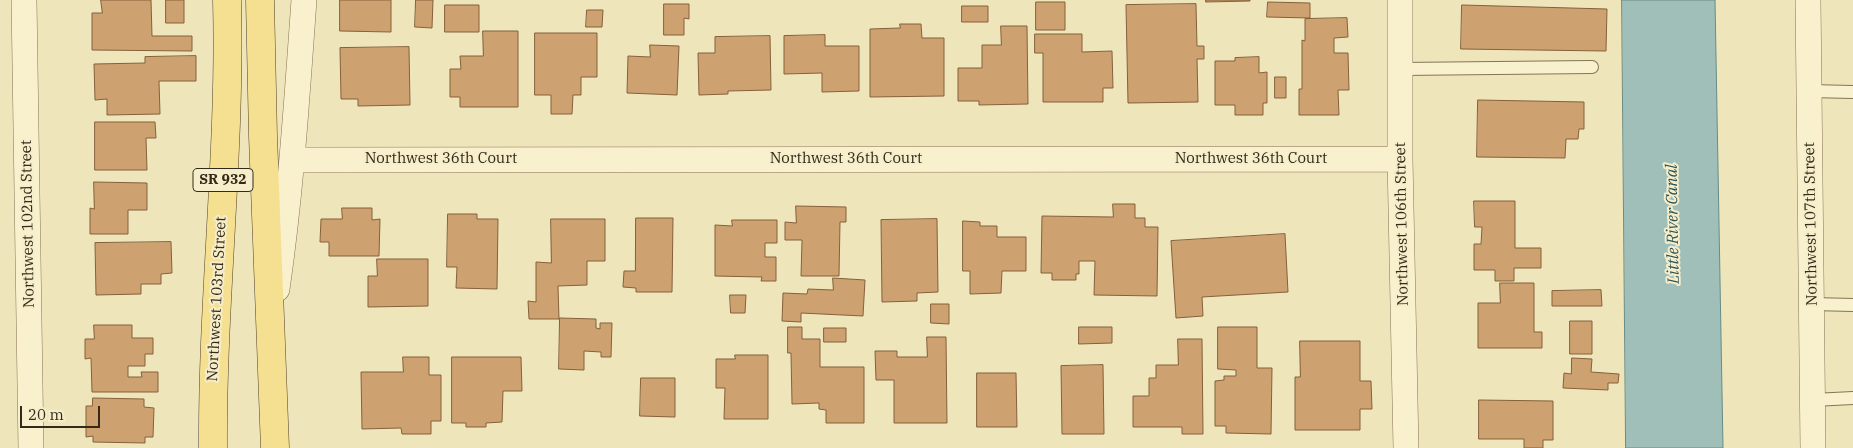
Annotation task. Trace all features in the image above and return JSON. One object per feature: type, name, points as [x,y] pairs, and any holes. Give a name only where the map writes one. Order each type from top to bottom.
[{"type":"main road","name":"Northwest 103rd Street","points":[[213,448],[214,359],[229,60],[227,0]]},
{"type":"main road","name":"SR 932","points":[[260,0],[263,146],[275,448]]},
{"type":"street","name":"Northwest 102nd Street","points":[[24,0],[32,448]]},
{"type":"street","points":[[271,326],[286,222],[304,0]]},
{"type":"street","name":"Northwest 106th Street","points":[[1400,0],[1400,160],[1406,448]]},
{"type":"street","name":"Northwest 107th Street","points":[[1808,0],[1813,448]]},
{"type":"street","name":"Northwest 36th Court","points":[[292,160],[1400,160]]},
{"type":"lane","points":[[1400,70],[1592,67]]},
{"type":"lane","points":[[1809,90],[1853,92]]},
{"type":"lane","points":[[1812,304],[1853,305]]},
{"type":"lane","points":[[1813,400],[1853,398]]},
{"type":"water","name":"Little River Canal","points":[[1622,0],[1715,0],[1723,448],[1626,448]]},
{"type":"building","points":[[101,0],[151,0],[152,36],[192,36],[192,51],[92,50],[92,13],[102,13]]},
{"type":"building","points":[[166,0],[184,0],[184,23],[166,23]]},
{"type":"building","points":[[340,0],[391,0],[391,32],[340,31]]},
{"type":"building","points":[[416,0],[433,0],[432,28],[415,27]]},
{"type":"building","points":[[1206,0],[1250,0],[1250,1],[1206,2]]},
{"type":"building","points":[[1036,2],[1065,2],[1065,30],[1036,30]]},
{"type":"building","points":[[1268,2],[1310,3],[1310,18],[1267,17]]},
{"type":"building","points":[[664,4],[689,4],[689,19],[684,18],[684,35],[664,35]]},
{"type":"building","points":[[1196,4],[1197,46],[1204,46],[1204,59],[1197,59],[1198,102],[1128,103],[1126,5]]},
{"type":"building","points":[[445,5],[479,5],[479,32],[445,32]]},
{"type":"building","points":[[1462,5],[1607,9],[1606,51],[1461,49]]},
{"type":"building","points":[[962,6],[988,6],[988,22],[962,22]]},
{"type":"building","points":[[587,10],[603,10],[602,27],[586,27]]},
{"type":"building","points":[[1347,18],[1348,37],[1334,38],[1334,53],[1348,53],[1349,90],[1338,90],[1339,115],[1299,115],[1299,89],[1302,89],[1302,40],[1305,41],[1305,19]]},
{"type":"building","points":[[900,24],[921,24],[922,38],[944,38],[944,96],[870,97],[870,29],[900,28]]},
{"type":"building","points":[[1001,26],[1027,26],[1028,104],[979,105],[979,101],[958,101],[958,68],[982,68],[982,45],[1001,45]]},
{"type":"building","points":[[483,31],[518,31],[518,107],[460,107],[460,97],[450,97],[450,69],[461,69],[460,56],[483,56]]},
{"type":"building","points":[[535,33],[597,33],[597,77],[581,77],[581,95],[573,95],[572,114],[551,114],[551,95],[535,95]]},
{"type":"building","points":[[1035,34],[1082,34],[1082,52],[1112,51],[1113,88],[1103,88],[1103,102],[1043,102],[1043,53],[1035,53]]},
{"type":"building","points":[[825,35],[825,46],[859,46],[859,91],[822,92],[822,73],[784,74],[784,36]]},
{"type":"building","points":[[770,36],[771,90],[728,91],[728,94],[699,95],[698,53],[715,53],[715,37]]},
{"type":"building","points":[[650,45],[679,46],[677,95],[627,93],[628,56],[650,57]]},
{"type":"building","points":[[409,47],[410,105],[358,106],[358,99],[341,99],[340,48]]},
{"type":"building","points":[[196,56],[196,81],[159,81],[160,114],[107,115],[107,99],[95,100],[94,64],[145,63],[145,57]]},
{"type":"building","points":[[1259,57],[1259,73],[1267,72],[1267,103],[1263,103],[1263,115],[1235,115],[1235,105],[1215,105],[1215,61],[1235,61],[1235,58]]},
{"type":"building","points":[[1275,77],[1286,77],[1286,98],[1275,98]]},
{"type":"building","points":[[1478,100],[1584,102],[1584,129],[1579,129],[1578,139],[1566,139],[1565,158],[1477,157]]},
{"type":"building","points":[[95,122],[155,122],[156,138],[146,138],[147,170],[95,170]]},
{"type":"building","points":[[94,182],[147,183],[147,210],[128,210],[128,234],[90,234],[90,208],[94,209]]},
{"type":"building","points":[[1474,201],[1515,201],[1515,248],[1541,248],[1541,268],[1514,268],[1514,281],[1495,281],[1495,270],[1474,270],[1474,244],[1481,244],[1482,227],[1475,227]]},
{"type":"building","points":[[1113,204],[1135,204],[1135,218],[1145,218],[1145,227],[1158,227],[1157,296],[1094,295],[1095,261],[1079,261],[1079,274],[1076,274],[1076,280],[1052,280],[1052,273],[1041,273],[1042,216],[1113,217]]},
{"type":"building","points":[[796,206],[846,207],[846,222],[840,222],[839,276],[801,276],[802,240],[785,240],[785,222],[796,223]]},
{"type":"building","points":[[342,208],[372,208],[372,220],[380,219],[379,256],[329,256],[329,242],[320,242],[321,219],[342,219]]},
{"type":"building","points":[[448,214],[477,214],[477,219],[498,219],[497,289],[456,288],[457,267],[447,267]]},
{"type":"building","points":[[636,218],[673,218],[672,292],[636,292],[636,288],[623,287],[624,271],[635,271]]},
{"type":"building","points":[[551,219],[605,219],[605,261],[587,261],[587,285],[558,286],[559,319],[529,319],[528,301],[536,302],[536,262],[551,263]]},
{"type":"building","points":[[937,219],[938,292],[917,293],[917,301],[882,302],[881,220]]},
{"type":"building","points":[[732,220],[777,220],[777,243],[765,243],[765,257],[776,257],[776,281],[761,281],[762,277],[715,276],[715,225],[732,226]]},
{"type":"building","points":[[963,221],[980,222],[980,226],[997,226],[997,237],[1026,237],[1026,271],[1002,271],[1001,293],[970,294],[970,271],[963,271]]},
{"type":"building","points":[[1285,234],[1288,292],[1202,297],[1203,316],[1176,318],[1171,241]]},
{"type":"building","points":[[171,242],[172,273],[161,274],[161,284],[141,284],[141,294],[96,295],[95,243]]},
{"type":"building","points":[[377,259],[428,259],[428,306],[368,307],[368,276],[377,276]]},
{"type":"building","points":[[833,278],[865,280],[863,316],[801,313],[801,322],[782,321],[783,293],[807,294],[808,289],[833,290]]},
{"type":"building","points":[[1500,283],[1534,283],[1534,332],[1542,332],[1542,348],[1478,348],[1478,303],[1500,303]]},
{"type":"building","points":[[1601,290],[1602,306],[1552,306],[1552,291]]},
{"type":"building","points":[[730,295],[746,295],[745,313],[731,313]]},
{"type":"building","points":[[931,304],[949,304],[949,324],[931,323]]},
{"type":"building","points":[[560,318],[596,319],[596,328],[600,329],[600,323],[612,323],[611,357],[601,357],[601,352],[584,351],[584,370],[559,369]]},
{"type":"building","points":[[1570,321],[1592,321],[1592,354],[1570,354]]},
{"type":"building","points":[[94,325],[132,325],[132,338],[153,338],[153,354],[145,354],[145,366],[128,366],[128,377],[142,377],[141,372],[158,372],[158,392],[92,392],[91,358],[85,359],[85,339],[94,339]]},
{"type":"building","points":[[788,327],[802,327],[802,339],[820,339],[820,367],[864,367],[864,423],[826,423],[826,410],[819,409],[819,403],[792,404],[791,353],[788,353]]},
{"type":"building","points":[[1079,327],[1112,327],[1112,343],[1079,344]]},
{"type":"building","points":[[1218,327],[1257,327],[1257,368],[1272,368],[1271,434],[1226,433],[1226,426],[1215,426],[1215,381],[1224,380],[1224,376],[1236,376],[1236,370],[1218,369]]},
{"type":"building","points":[[824,328],[846,328],[846,342],[824,342]]},
{"type":"building","points":[[927,337],[946,337],[947,423],[894,423],[894,380],[876,380],[875,351],[897,351],[897,357],[927,357]]},
{"type":"building","points":[[1178,339],[1202,339],[1203,434],[1182,434],[1182,427],[1133,427],[1133,396],[1149,396],[1149,378],[1156,378],[1156,365],[1178,365]]},
{"type":"building","points":[[1300,341],[1360,341],[1360,381],[1371,381],[1372,409],[1360,409],[1360,430],[1295,430],[1295,377],[1300,377]]},
{"type":"building","points":[[735,355],[768,355],[768,419],[724,419],[725,388],[716,388],[716,359],[735,359]]},
{"type":"building","points":[[403,357],[429,357],[429,375],[441,375],[441,421],[431,421],[431,434],[402,434],[401,428],[362,429],[361,372],[403,372]]},
{"type":"building","points":[[452,357],[521,357],[522,391],[503,391],[502,422],[486,423],[486,427],[466,427],[466,423],[452,423]]},
{"type":"building","points":[[1572,358],[1592,359],[1591,372],[1619,374],[1618,383],[1608,383],[1608,390],[1563,388],[1564,373],[1571,374]]},
{"type":"building","points":[[1103,365],[1104,434],[1062,434],[1061,366]]},
{"type":"building","points":[[977,373],[1016,373],[1017,427],[977,427]]},
{"type":"building","points":[[641,378],[675,378],[675,417],[640,416]]},
{"type":"building","points":[[93,398],[144,399],[144,407],[154,408],[153,437],[145,437],[145,443],[93,442],[93,436],[86,437],[86,406],[92,406]]},
{"type":"building","points":[[1479,400],[1553,401],[1553,440],[1543,440],[1543,448],[1524,448],[1524,439],[1479,439]]}]
